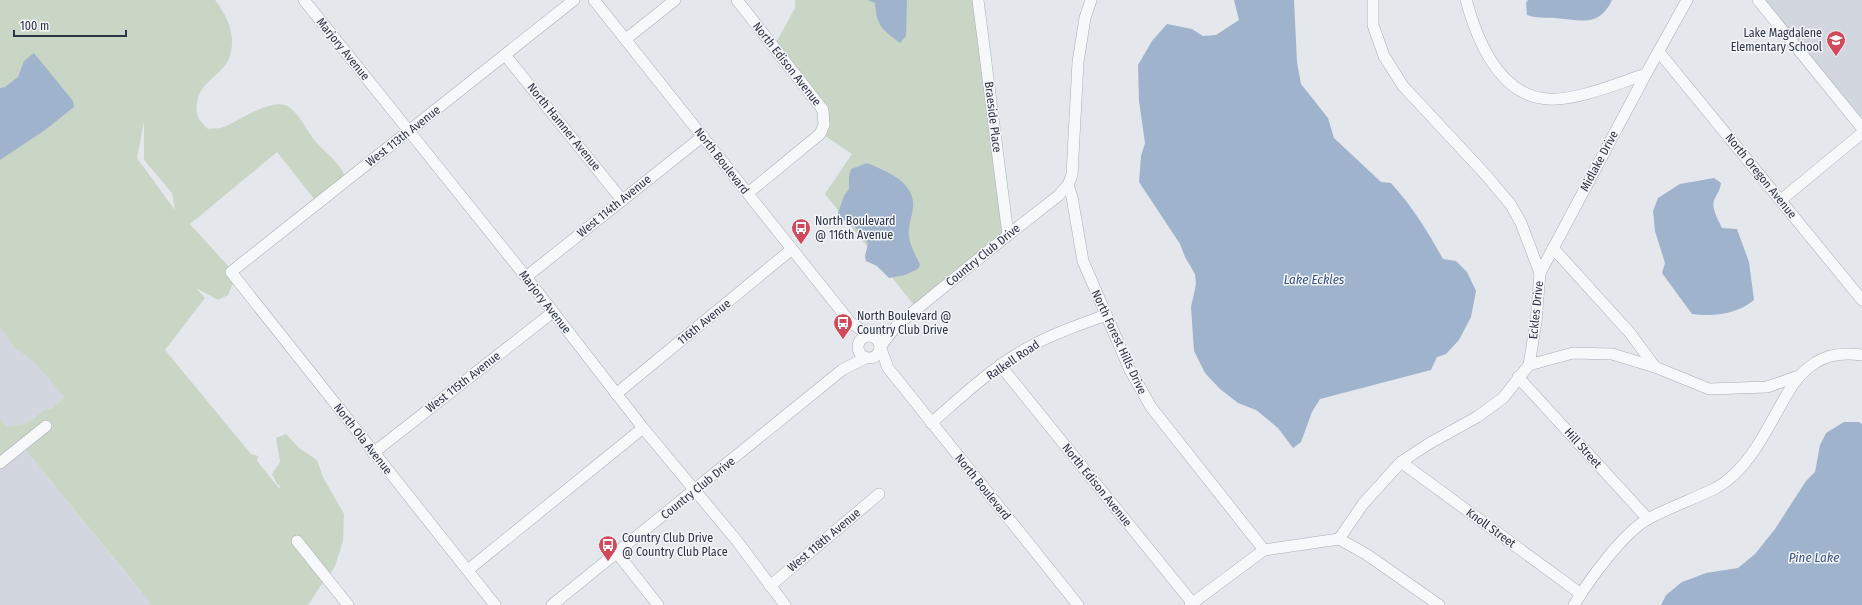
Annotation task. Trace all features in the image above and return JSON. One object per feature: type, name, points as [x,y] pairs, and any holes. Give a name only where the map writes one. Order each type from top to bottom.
[{"type":"street","name":"Marjory Avenue","points":[[304,0],[526,277],[643,428],[737,541],[785,605]]},
{"type":"street","name":"West 113th Avenue","points":[[231,272],[574,0]]},
{"type":"street","name":"North Boulevard","points":[[594,0],[850,322],[863,352],[888,368]]},
{"type":"street","points":[[626,39],[675,0]]},
{"type":"street","name":"North Edison Avenue","points":[[737,0],[823,110],[824,125],[820,134],[748,193]]},
{"type":"street","name":"Braeside Place","points":[[978,0],[1008,235]]},
{"type":"street","name":"North Forest Hills Drive","points":[[1091,0],[1085,18],[1078,62],[1072,174],[1068,185],[1072,197],[1083,261],[1130,370],[1151,407],[1264,550]]},
{"type":"street","name":"Eckles Drive","points":[[1339,539],[1363,504],[1402,462],[1430,443],[1477,417],[1503,398],[1529,364],[1536,322],[1540,273],[1521,223],[1511,205],[1485,174],[1403,86],[1384,56],[1373,25],[1373,0]]},
{"type":"street","points":[[1466,0],[1474,29],[1486,54],[1503,76],[1524,93],[1548,99],[1569,97],[1646,74],[1688,0]]},
{"type":"street","points":[[1758,0],[1862,128]]},
{"type":"street","name":"North Oregon Avenue","points":[[1659,52],[1862,300]]},
{"type":"street","name":"North Hamner Avenue","points":[[505,55],[622,200]]},
{"type":"street","name":"Midlake Drive","points":[[1540,273],[1646,74]]},
{"type":"street","points":[[1781,200],[1862,134]]},
{"type":"street","name":"West 114th Avenue","points":[[526,277],[703,136]]},
{"type":"street","name":"Country Club Drive","points":[[880,348],[897,325],[1058,196],[1068,185]]},
{"type":"street","points":[[1553,248],[1630,333],[1655,367]]},
{"type":"street","name":"116th Avenue","points":[[616,394],[792,249]]},
{"type":"street","name":"North Ola Avenue","points":[[231,272],[495,605]]},
{"type":"street","name":"West 115th Avenue","points":[[373,453],[553,312]]},
{"type":"street","name":"Ralkell Road","points":[[930,423],[1000,366],[1019,353],[1049,336],[1106,315]]},
{"type":"street","name":"North Boulevard","points":[[850,322],[872,336]]},
{"type":"street","name":"Country Club Drive","points":[[872,336],[897,325]]},
{"type":"street","points":[[872,336],[878,341],[880,348],[877,356],[863,352],[864,338],[872,336]]},
{"type":"street","name":"North Boulevard","points":[[880,348],[888,368],[930,423],[1078,605]]},
{"type":"street","name":"Country Club Drive","points":[[552,605],[863,352]]},
{"type":"street","points":[[1529,364],[1573,353],[1612,354],[1655,367],[1709,389],[1767,387],[1799,376]]},
{"type":"street","points":[[1574,605],[1627,536],[1648,519],[1698,497],[1727,482],[1750,456],[1799,376],[1816,362],[1828,357],[1849,354],[1862,356]]},
{"type":"street","name":"North Edison Avenue","points":[[1000,366],[1192,604]]},
{"type":"street","name":"Hill Street","points":[[1518,378],[1648,519]]},
{"type":"street","points":[[0,463],[46,426]]},
{"type":"street","points":[[468,570],[643,428]]},
{"type":"street","name":"Knoll Street","points":[[1402,462],[1581,594]]},
{"type":"street","name":"West 118th Avenue","points":[[770,586],[879,494]]},
{"type":"street","points":[[1192,604],[1264,550],[1339,539],[1366,554],[1438,605]]},
{"type":"street","points":[[296,541],[348,605]]},
{"type":"street","points":[[617,553],[658,605]]},
{"type":"shaded area","name":"Lake Magdalene Elementary School","points":[[1763,0],[1862,0],[1862,117],[1857,115]]},
{"type":"shaded area","points":[[0,323],[15,348],[60,379],[65,397],[51,409],[47,408],[27,423],[7,427],[0,419]]},
{"type":"shaded area","points":[[25,449],[141,592],[155,595],[154,605],[0,605],[0,469]]},
{"type":"green space","points":[[0,0],[215,0],[224,13],[230,26],[232,48],[227,63],[207,83],[199,95],[197,114],[202,123],[208,129],[220,128],[266,107],[283,104],[289,107],[297,115],[315,141],[335,161],[345,176],[315,200],[277,152],[190,224],[230,268],[226,271],[234,281],[228,295],[218,300],[196,288],[205,298],[165,350],[251,454],[258,456],[257,461],[279,488],[281,487],[277,484],[272,474],[280,462],[276,438],[286,434],[299,448],[317,460],[323,477],[344,514],[343,541],[335,566],[329,575],[297,535],[291,540],[324,581],[308,605],[152,605],[25,449],[52,427],[47,421],[0,458],[0,419],[7,427],[27,423],[47,408],[51,409],[65,397],[33,361],[15,348],[0,326]],"holes":[[[144,121],[144,160],[172,193],[175,210],[137,158]]]},
{"type":"green space","points":[[795,0],[976,0],[1004,231],[914,305],[825,194],[852,154],[824,135],[829,121],[776,43],[795,8]]},
{"type":"water","points":[[867,0],[907,0],[906,36],[900,43],[885,31],[879,23],[875,3]]},
{"type":"water","name":"Lake Eckles","points":[[1234,0],[1294,0],[1297,62],[1301,84],[1328,118],[1334,138],[1381,182],[1391,183],[1406,201],[1432,239],[1443,259],[1456,261],[1467,272],[1476,291],[1471,317],[1459,340],[1446,354],[1437,357],[1431,370],[1320,399],[1312,412],[1301,442],[1293,448],[1278,428],[1256,410],[1238,403],[1220,389],[1205,373],[1194,351],[1191,307],[1196,284],[1195,274],[1185,257],[1180,244],[1139,182],[1141,156],[1145,143],[1139,101],[1138,65],[1152,41],[1167,24],[1192,29],[1203,36],[1216,35],[1239,20]]},
{"type":"water","points":[[1528,0],[1612,0],[1607,9],[1601,15],[1595,19],[1581,21],[1527,15],[1526,3]]},
{"type":"water","points":[[34,53],[73,101],[74,107],[45,130],[0,160],[0,88],[5,87],[18,77],[24,61]]},
{"type":"water","points":[[867,163],[891,174],[905,184],[913,199],[909,236],[920,265],[918,269],[905,275],[889,278],[877,266],[866,261],[865,256],[868,244],[862,234],[847,219],[840,223],[835,221],[844,196],[849,189],[849,176],[851,169]]},
{"type":"water","points":[[1714,178],[1721,183],[1713,205],[1715,213],[1722,228],[1737,229],[1749,262],[1754,300],[1740,309],[1717,315],[1692,314],[1662,273],[1665,263],[1655,231],[1653,211],[1658,198],[1680,184]]},
{"type":"water","name":"Pine Lake","points":[[1844,422],[1859,422],[1862,424],[1862,605],[1661,605],[1666,595],[1682,582],[1706,573],[1738,568],[1755,554],[1775,529],[1806,481],[1815,472],[1820,445],[1826,433]]},
{"type":"place","name":"Lake Magdalene Elementary School","points":[[1836,57]]},
{"type":"place","name":"North Boulevard @ 116th Avenue","points":[[801,245]]},
{"type":"place","name":"North Boulevard @ Country Club Drive","points":[[843,340]]},
{"type":"place","name":"Country Club Drive @ Country Club Place","points":[[608,562]]}]
